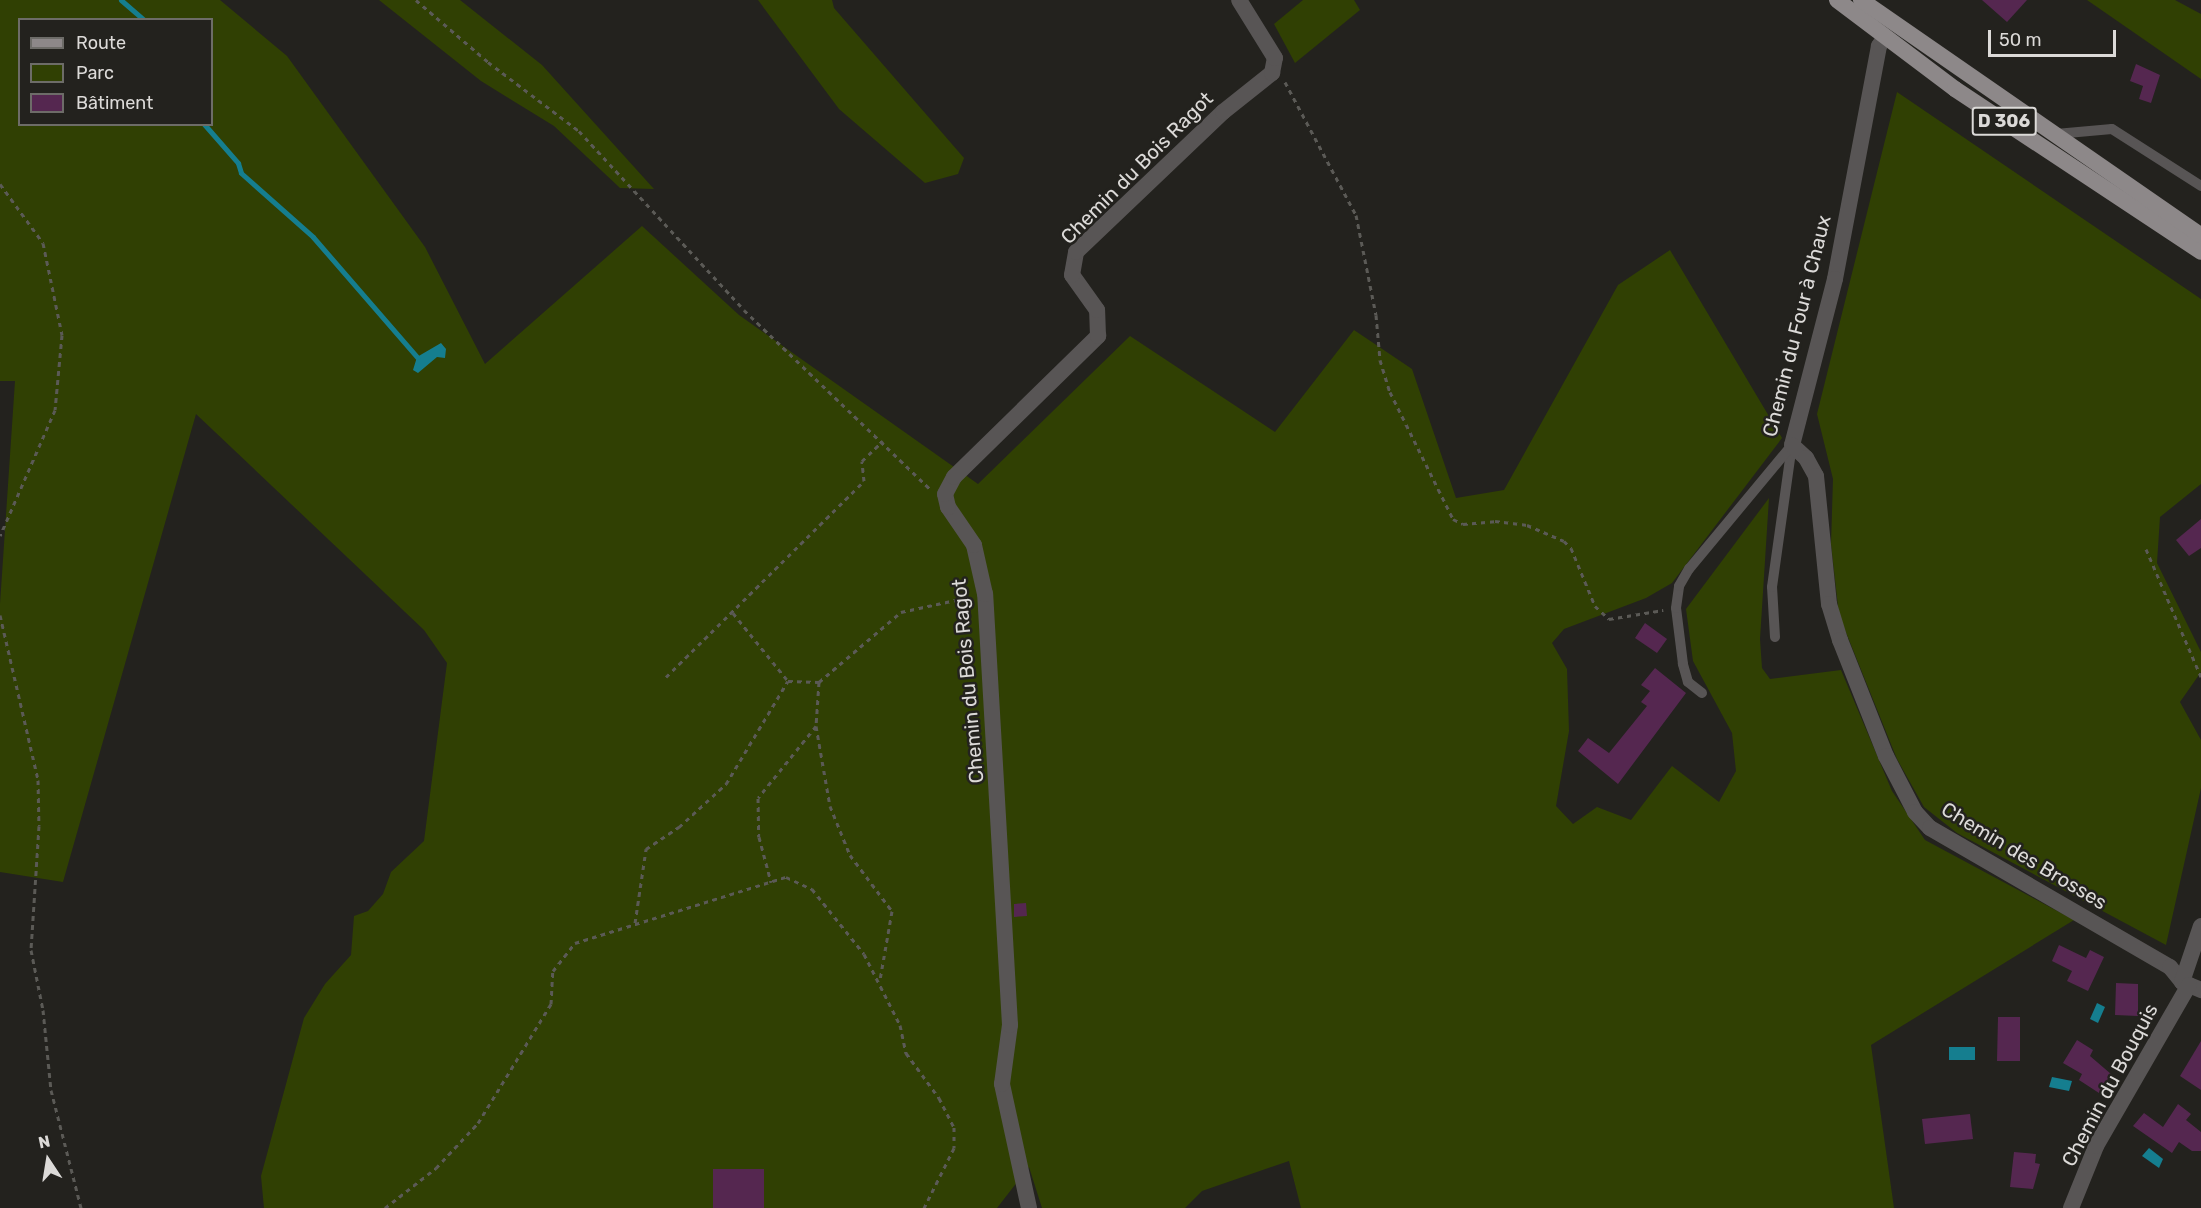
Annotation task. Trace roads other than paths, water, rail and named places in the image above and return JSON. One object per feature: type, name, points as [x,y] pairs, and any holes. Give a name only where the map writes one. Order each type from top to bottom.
[{"type":"main road","name":"D 306","points":[[1837,0],[1954,89],[2201,252]]},
{"type":"main road","name":"D 306","points":[[1861,0],[2201,235]]},
{"type":"street","name":"Chemin du Bois Ragot","points":[[1029,1208],[1002,1083],[1010,1024],[985,594],[974,545],[945,501],[946,489],[954,477],[1098,336],[1097,310],[1072,275],[1076,252],[1223,112],[1272,73],[1275,65],[1268,44],[1239,0]]},
{"type":"street","name":"Chemin du Four à Chaux","points":[[1792,445],[1835,279],[1879,46],[1885,37]]},
{"type":"street","name":"Chemin des Brosses","points":[[1792,445],[1806,458],[1816,476],[1829,604],[1840,640],[1886,756],[1916,812],[1930,828],[2170,968],[2191,985]]},
{"type":"street","name":"Chemin du Bouquis","points":[[2071,1208],[2096,1146],[2191,985],[2201,926]]},
{"type":"lane","points":[[2054,135],[2112,129],[2201,186]]},
{"type":"lane","points":[[1775,637],[1772,587],[1792,445]]},
{"type":"lane","name":"Chemin du Four à Chaux","points":[[1702,693],[1688,682],[1676,608],[1680,586],[1689,569],[1792,445]]},
{"type":"water","points":[[441,343],[446,349],[445,358],[437,357],[418,373],[413,370],[417,357]]},
{"type":"water","points":[[2097,1003],[2105,1007],[2098,1023],[2090,1019]]},
{"type":"water","points":[[1949,1047],[1975,1047],[1975,1060],[1949,1060]]},
{"type":"water","points":[[2052,1077],[2072,1081],[2069,1091],[2049,1087]]},
{"type":"water","points":[[2149,1148],[2163,1159],[2159,1168],[2142,1156]]},
{"type":"waterway","points":[[121,0],[142,18]]},
{"type":"waterway","points":[[206,126],[238,163],[241,173],[313,237],[417,357]]}]
